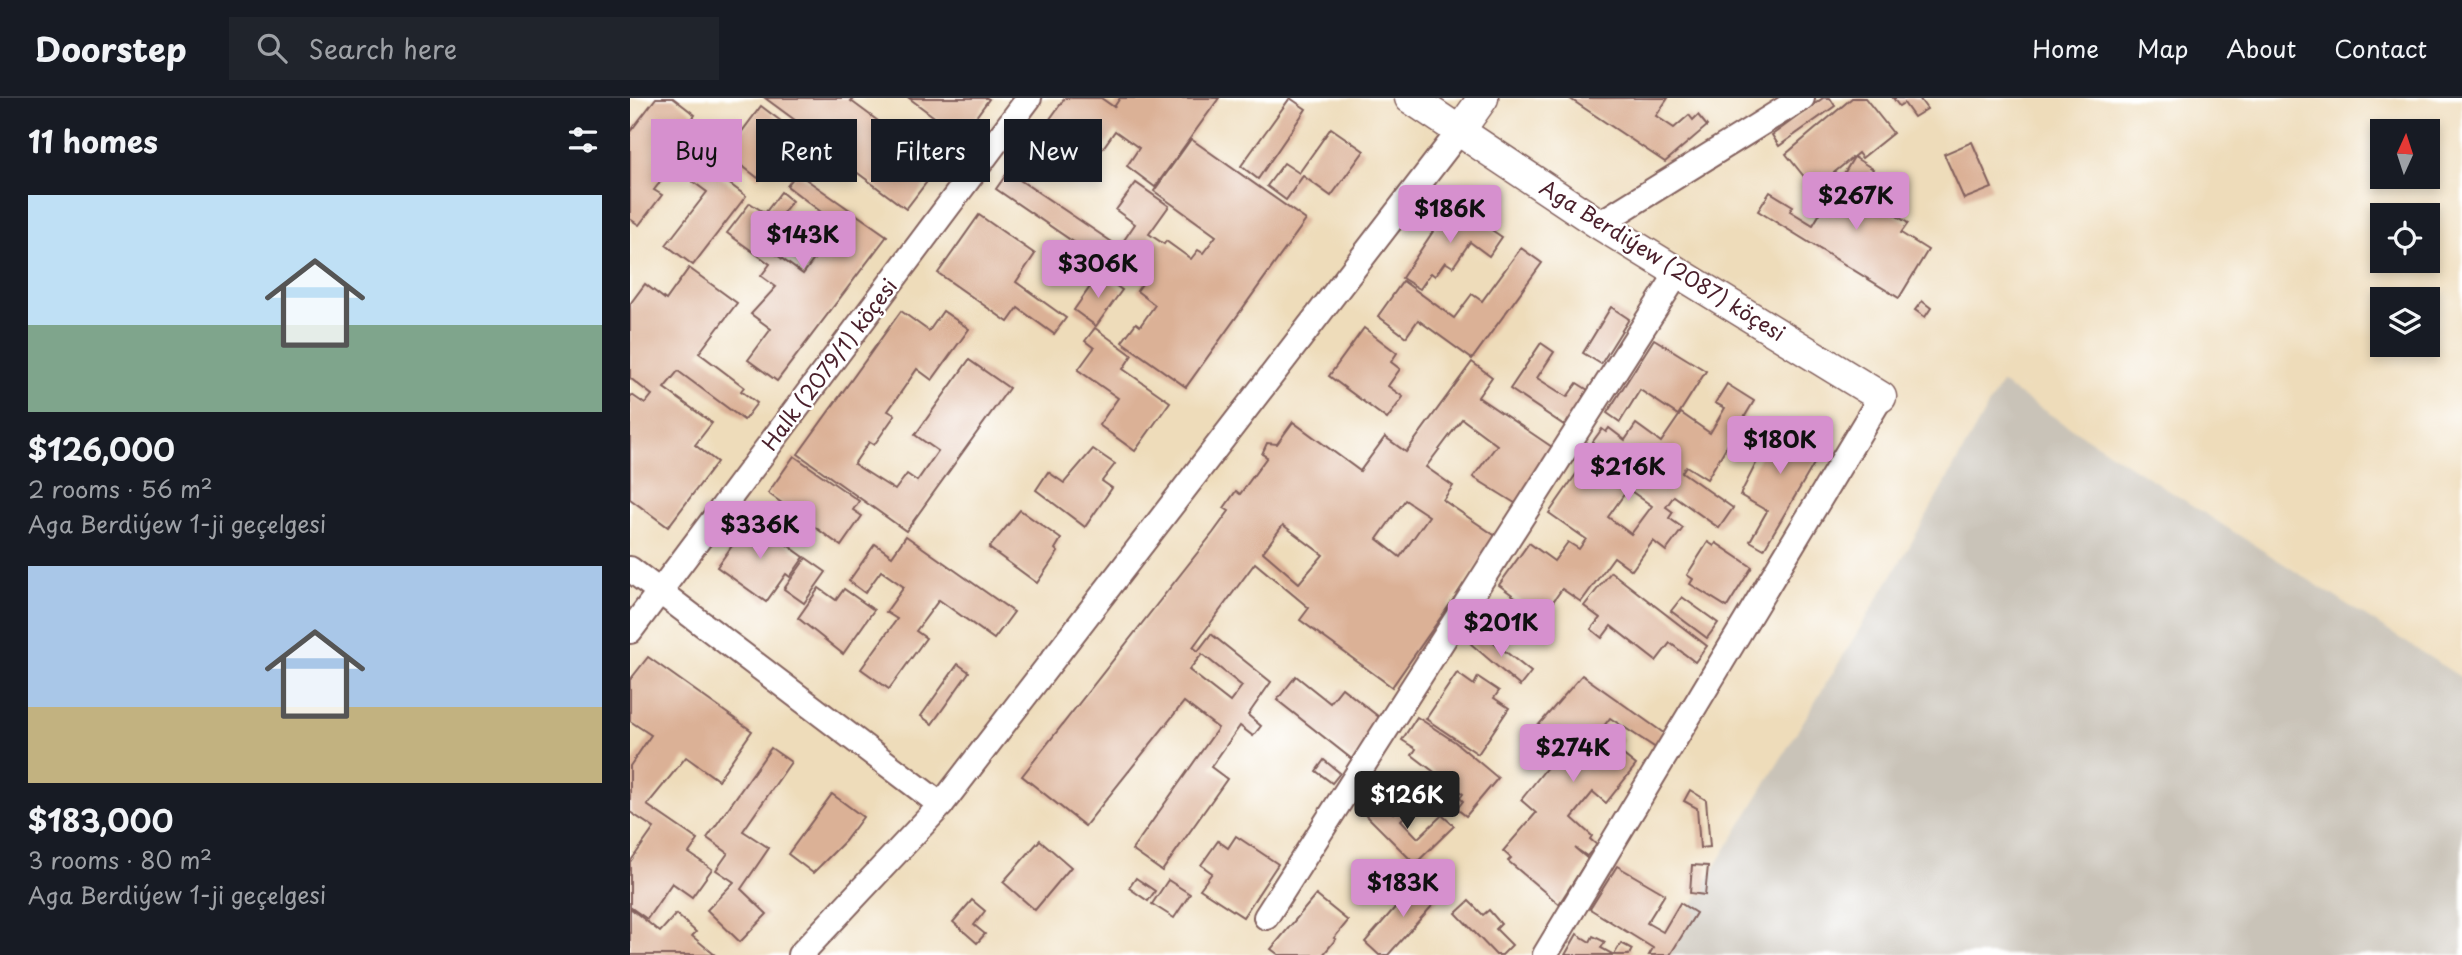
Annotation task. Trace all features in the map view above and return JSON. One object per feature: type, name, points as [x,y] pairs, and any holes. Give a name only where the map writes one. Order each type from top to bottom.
[{"type":"street","name":"Halk (2079/1) köçesi","points":[[630,631],[1029,98]]},
{"type":"street","name":"Aga Berdiýew (2087) köçesi","points":[[1410,98],[1458,133],[1599,224],[1881,397]]},
{"type":"street","points":[[800,955],[941,805],[1483,98]]},
{"type":"street","points":[[1599,224],[1802,98]]},
{"type":"street","points":[[1266,917],[1679,271]]},
{"type":"street","points":[[1545,955],[1881,397]]},
{"type":"street","points":[[630,569],[941,805]]},
{"type":"shaded area","points":[[2001,383],[2462,678],[2462,955],[1662,955],[1909,547]]},
{"type":"building","points":[[656,98],[673,98],[695,115],[692,119],[651,119],[651,182],[660,182],[654,190],[662,195],[639,225],[630,219],[630,132]]},
{"type":"building","points":[[765,98],[854,98],[851,101],[875,119],[871,119],[871,182],[927,182],[906,209],[857,172],[857,119],[794,119]]},
{"type":"building","points":[[909,98],[989,99],[974,119],[937,119]]},
{"type":"building","points":[[1065,98],[1101,98],[1114,107],[1120,98],[1219,98],[1155,187],[1127,166],[1139,148],[1115,131],[1102,149],[1102,119],[1050,119]]},
{"type":"building","points":[[1290,98],[1306,109],[1258,179],[1241,166]]},
{"type":"building","points":[[1569,98],[1668,98],[1656,116],[1674,128],[1689,115],[1693,120],[1698,115],[1707,126],[1665,162]]},
{"type":"building","points":[[1823,98],[1830,98],[1835,106],[1779,146],[1772,135]]},
{"type":"building","points":[[1852,98],[1865,98],[1893,133],[1862,158],[1858,153],[1814,189],[1786,154]]},
{"type":"building","points":[[1893,98],[1919,98],[1927,109],[1914,117],[1904,103],[1899,106]]},
{"type":"building","points":[[761,106],[778,119],[756,119],[756,176],[742,166],[742,131]]},
{"type":"building","points":[[1331,128],[1364,151],[1331,196],[1303,176],[1286,200],[1267,186],[1284,163],[1299,173]]},
{"type":"building","points":[[1191,139],[1306,220],[1186,387],[1122,342],[1136,323],[1140,326],[1155,305],[1137,291],[1148,275],[1116,252],[1135,224],[1116,210],[1136,183],[1169,206],[1149,234],[1164,244],[1166,241],[1191,259],[1198,250],[1203,253],[1216,236],[1154,191]]},
{"type":"building","points":[[1972,142],[1992,188],[1964,199],[1944,154]]},
{"type":"building","points":[[1854,157],[1873,169],[1859,193],[1908,223],[1901,233],[1928,250],[1899,298],[1758,211],[1770,192],[1793,206],[1790,211],[1813,225]]},
{"type":"building","points":[[1004,178],[1004,182],[1023,182],[1112,242],[1100,260],[996,189]]},
{"type":"building","points":[[693,182],[727,182],[746,196],[693,265],[666,245],[707,192]]},
{"type":"building","points":[[790,182],[810,182],[887,236],[777,381],[748,360],[771,329],[751,314],[776,287],[761,276],[770,264],[727,233],[750,203],[765,213],[781,192],[792,201],[776,222],[793,234],[777,255],[803,274],[818,254],[810,248],[826,227],[824,225],[829,218],[787,186]]},
{"type":"building","points":[[1452,203],[1502,237],[1489,256],[1470,242],[1453,267],[1445,262],[1435,276],[1431,273],[1420,289],[1402,278]]},
{"type":"building","points":[[979,215],[1035,254],[1016,282],[1066,318],[1054,334],[1018,308],[1008,322],[938,273]]},
{"type":"building","points":[[1521,248],[1542,263],[1472,359],[1418,320],[1406,337],[1378,316],[1403,281],[1454,318],[1472,294],[1482,301]]},
{"type":"building","points":[[689,268],[737,303],[699,353],[744,387],[741,391],[757,403],[744,420],[678,371],[664,388],[712,423],[695,445],[717,462],[668,527],[630,499],[630,397],[632,395],[645,404],[652,395],[630,378],[630,304],[645,284],[666,300]]},
{"type":"building","points":[[1099,274],[1122,290],[1096,326],[1074,310]]},
{"type":"building","points":[[1922,301],[1931,308],[1925,317],[1915,310]]},
{"type":"building","points":[[1611,307],[1629,319],[1601,364],[1583,353]]},
{"type":"building","points":[[901,311],[929,331],[943,311],[969,329],[932,380],[917,369],[888,411],[895,415],[874,445],[869,442],[854,464],[895,490],[907,474],[917,481],[938,451],[915,435],[969,360],[1009,388],[906,531],[798,454]]},
{"type":"building","points":[[1095,328],[1132,355],[1123,369],[1170,402],[1135,451],[1099,425],[1118,398],[1078,370],[1094,348],[1085,341]]},
{"type":"building","points":[[1364,328],[1397,353],[1391,362],[1400,369],[1388,386],[1403,397],[1387,419],[1329,376]]},
{"type":"building","points":[[1654,339],[1706,371],[1678,415],[1640,390],[1620,422],[1607,413]]},
{"type":"building","points":[[1541,343],[1554,352],[1537,378],[1567,397],[1577,383],[1588,390],[1567,427],[1510,389]]},
{"type":"building","points":[[1472,362],[1492,377],[1478,397],[1555,449],[1518,505],[1473,477],[1497,445],[1462,419],[1426,467],[1453,486],[1443,500],[1497,537],[1392,687],[1300,620],[1309,608],[1255,563],[1193,647],[1198,651],[1211,634],[1271,682],[1248,715],[1261,726],[1253,736],[1240,726],[1211,767],[1227,779],[1162,871],[1132,850],[1218,728],[1184,702],[1085,826],[1022,776],[1213,533],[1229,511],[1224,508],[1236,491],[1240,494],[1267,457],[1262,454],[1267,443],[1277,444],[1293,422],[1360,471],[1385,437],[1406,452]],"holes":[[[1405,500],[1429,516],[1400,557],[1377,539]],[[1283,525],[1323,555],[1299,583],[1263,552]],[[1202,654],[1242,686],[1230,702],[1189,670]]]},
{"type":"building","points":[[1727,384],[1754,401],[1707,479],[1686,466],[1682,472],[1733,508],[1719,528],[1674,496],[1666,507],[1673,512],[1669,518],[1683,528],[1666,551],[1653,541],[1632,570],[1614,557],[1581,602],[1562,589],[1542,617],[1499,585],[1529,543],[1554,561],[1568,542],[1579,549],[1586,539],[1549,513],[1595,447],[1591,444],[1602,429],[1606,432],[1609,428],[1625,440],[1636,424],[1661,442],[1681,413],[1710,433],[1725,408],[1715,403]],"holes":[[[1628,489],[1652,506],[1631,534],[1608,517]]]},
{"type":"building","points":[[1783,421],[1825,445],[1764,549],[1750,541],[1767,511],[1740,495],[1773,430],[1776,432]]},
{"type":"building","points":[[1093,449],[1115,464],[1102,481],[1112,488],[1085,527],[1036,490],[1048,472],[1064,483]]},
{"type":"building","points":[[794,456],[859,501],[853,510],[862,516],[841,546],[768,493]]},
{"type":"building","points":[[1020,510],[1061,539],[1055,549],[1058,552],[1037,583],[989,548]]},
{"type":"building","points":[[751,519],[804,557],[790,577],[786,574],[766,602],[717,567]]},
{"type":"building","points":[[906,536],[1014,612],[994,639],[939,600],[916,631],[926,638],[889,689],[861,669],[897,619],[886,612],[904,587],[881,571],[865,593],[849,581],[875,544],[892,556]]},
{"type":"building","points":[[1708,542],[1714,546],[1716,543],[1752,567],[1727,607],[1690,584],[1693,579],[1687,575]]},
{"type":"building","points":[[806,558],[826,572],[804,603],[784,589]]},
{"type":"building","points":[[1611,572],[1707,646],[1695,662],[1670,643],[1656,661],[1611,626],[1602,638],[1591,629],[1600,618],[1584,606]]},
{"type":"building","points":[[819,588],[836,600],[844,589],[874,610],[843,654],[798,618]]},
{"type":"building","points":[[1682,597],[1718,623],[1707,638],[1671,611]]},
{"type":"building","points":[[1481,632],[1531,672],[1520,686],[1471,644]]},
{"type":"building","points":[[648,657],[752,731],[718,780],[686,757],[647,805],[698,840],[689,853],[712,869],[692,897],[672,883],[647,919],[630,907],[630,862],[654,828],[630,812],[630,766],[651,735],[630,721],[630,680]]},
{"type":"building","points":[[958,664],[969,672],[932,724],[921,716]]},
{"type":"building","points":[[1457,673],[1474,685],[1478,677],[1499,691],[1494,698],[1509,708],[1478,754],[1426,719]]},
{"type":"building","points":[[1582,675],[1665,734],[1656,748],[1610,718],[1597,735],[1602,739],[1609,729],[1623,740],[1616,749],[1636,765],[1606,803],[1593,792],[1572,818],[1592,836],[1590,839],[1597,845],[1587,856],[1575,848],[1588,859],[1559,904],[1508,861],[1511,858],[1503,851],[1536,813],[1521,800],[1552,761],[1542,754],[1552,742],[1535,729]]},
{"type":"building","points":[[1296,676],[1330,703],[1342,688],[1384,721],[1353,760],[1277,700]]},
{"type":"building","points":[[1417,717],[1455,742],[1498,778],[1466,816],[1457,809],[1463,801],[1460,798],[1463,794],[1412,755],[1416,749],[1402,740]]},
{"type":"building","points":[[771,748],[791,762],[743,831],[769,848],[741,889],[767,914],[740,942],[707,910],[734,882],[716,870],[728,853],[707,838]]},
{"type":"building","points":[[1324,760],[1340,773],[1332,783],[1316,771]]},
{"type":"building","points":[[1690,790],[1706,800],[1710,847],[1700,848],[1697,808],[1684,801]]},
{"type":"building","points":[[832,794],[863,817],[845,841],[813,873],[788,854]]},
{"type":"building","points":[[1379,799],[1393,813],[1399,806],[1407,814],[1401,820],[1418,838],[1442,815],[1454,826],[1415,864],[1365,814]]},
{"type":"building","points":[[1236,836],[1278,864],[1243,917],[1200,889],[1212,873],[1201,865],[1218,841],[1228,848]]},
{"type":"building","points":[[1040,840],[1071,867],[1035,910],[1003,882]]},
{"type":"building","points":[[1692,865],[1708,866],[1705,895],[1690,893]]},
{"type":"building","points":[[1617,866],[1665,894],[1647,923],[1663,932],[1680,903],[1696,913],[1670,955],[1649,955],[1653,948],[1590,909]]},
{"type":"building","points":[[1136,878],[1155,891],[1148,901],[1129,888]]},
{"type":"building","points":[[1420,879],[1440,897],[1388,955],[1379,955],[1365,942]]},
{"type":"building","points":[[1168,880],[1190,894],[1174,918],[1152,904]]},
{"type":"building","points":[[1316,895],[1348,921],[1323,955],[1279,955],[1271,949]]},
{"type":"building","points":[[972,900],[985,911],[974,925],[985,934],[977,943],[953,922]]},
{"type":"building","points":[[1469,901],[1483,915],[1489,910],[1501,924],[1496,929],[1512,945],[1502,955],[1496,955],[1456,913]]},
{"type":"building","points":[[630,908],[660,932],[676,914],[696,932],[692,936],[715,955],[630,955]]},
{"type":"building","points":[[1577,934],[1590,942],[1593,936],[1605,942],[1601,948],[1614,955],[1565,955]]},
{"type":"building","points":[[1621,943],[1632,949],[1629,955],[1614,955]]}]
